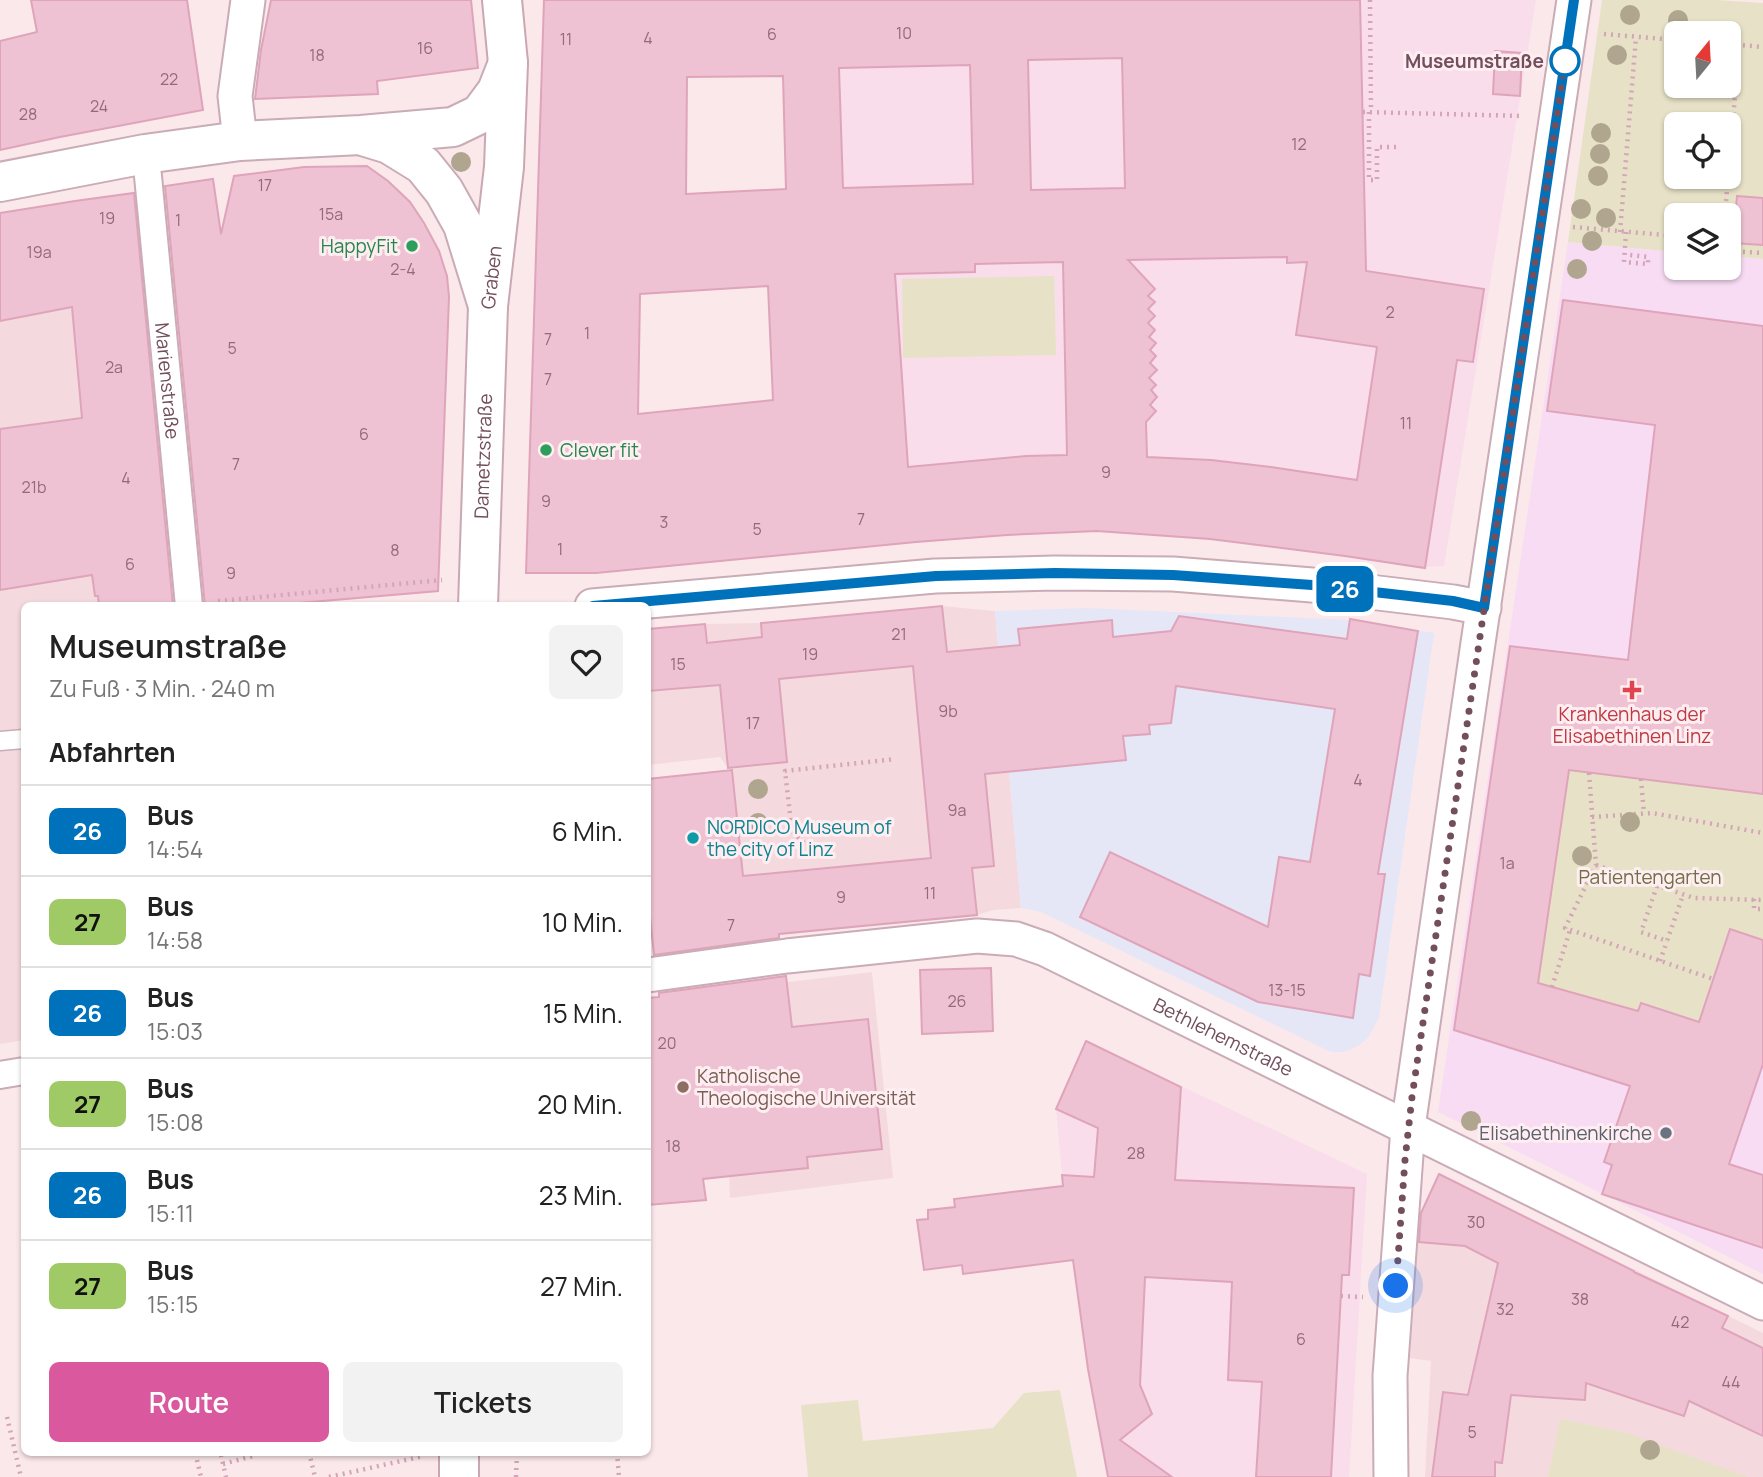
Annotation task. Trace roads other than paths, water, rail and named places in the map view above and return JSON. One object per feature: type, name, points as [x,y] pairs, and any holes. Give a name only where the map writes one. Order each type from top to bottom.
[{"type":"street","points":[[240,141],[235,96],[248,0]]},
{"type":"street","name":"Graben","points":[[488,306],[504,167],[508,62],[502,0]]},
{"type":"street","points":[[1391,1477],[1390,1376],[1408,1128],[1574,0]]},
{"type":"street","name":"Graben","points":[[0,183],[145,154],[240,141],[453,127],[480,114],[497,91],[508,62]]},
{"type":"street","name":"Graben","points":[[360,135],[389,144],[423,165],[444,191],[463,225],[488,306]]},
{"type":"street","name":"Marienstraße","points":[[145,154],[200,602]]},
{"type":"street","name":"Dametzstraße","points":[[478,602],[488,306]]},
{"type":"street","points":[[638,602],[936,576],[1068,573],[1173,575],[1312,585],[1453,601],[1484,608]]},
{"type":"street","name":"Bethlehemstraße","points":[[651,975],[787,956],[977,936],[1016,939],[1045,949],[1763,1303]]},
{"type":"street","points":[[0,1075],[21,1072]]},
{"type":"street","points":[[443,1456],[459,1477]]},
{"type":"lane","points":[[0,741],[21,739]]},
{"type":"place","name":"Museumstraße","points":[[1565,61]]},
{"type":"place","name":"HappyFit","points":[[412,246]]},
{"type":"place","name":"Clever fit","points":[[546,450]]},
{"type":"place","name":"Krankenhaus der Elisabethinen Linz","points":[[1632,690]]},
{"type":"place","name":"NORDICO Museum of the city of Linz","points":[[693,838]]},
{"type":"place","name":"Katholische Theologische Universität","points":[[683,1087]]},
{"type":"place","name":"Elisabethinenkirche","points":[[1666,1133]]},
{"type":"park label","name":"Patientengarten","points":[[1650,877]]}]
